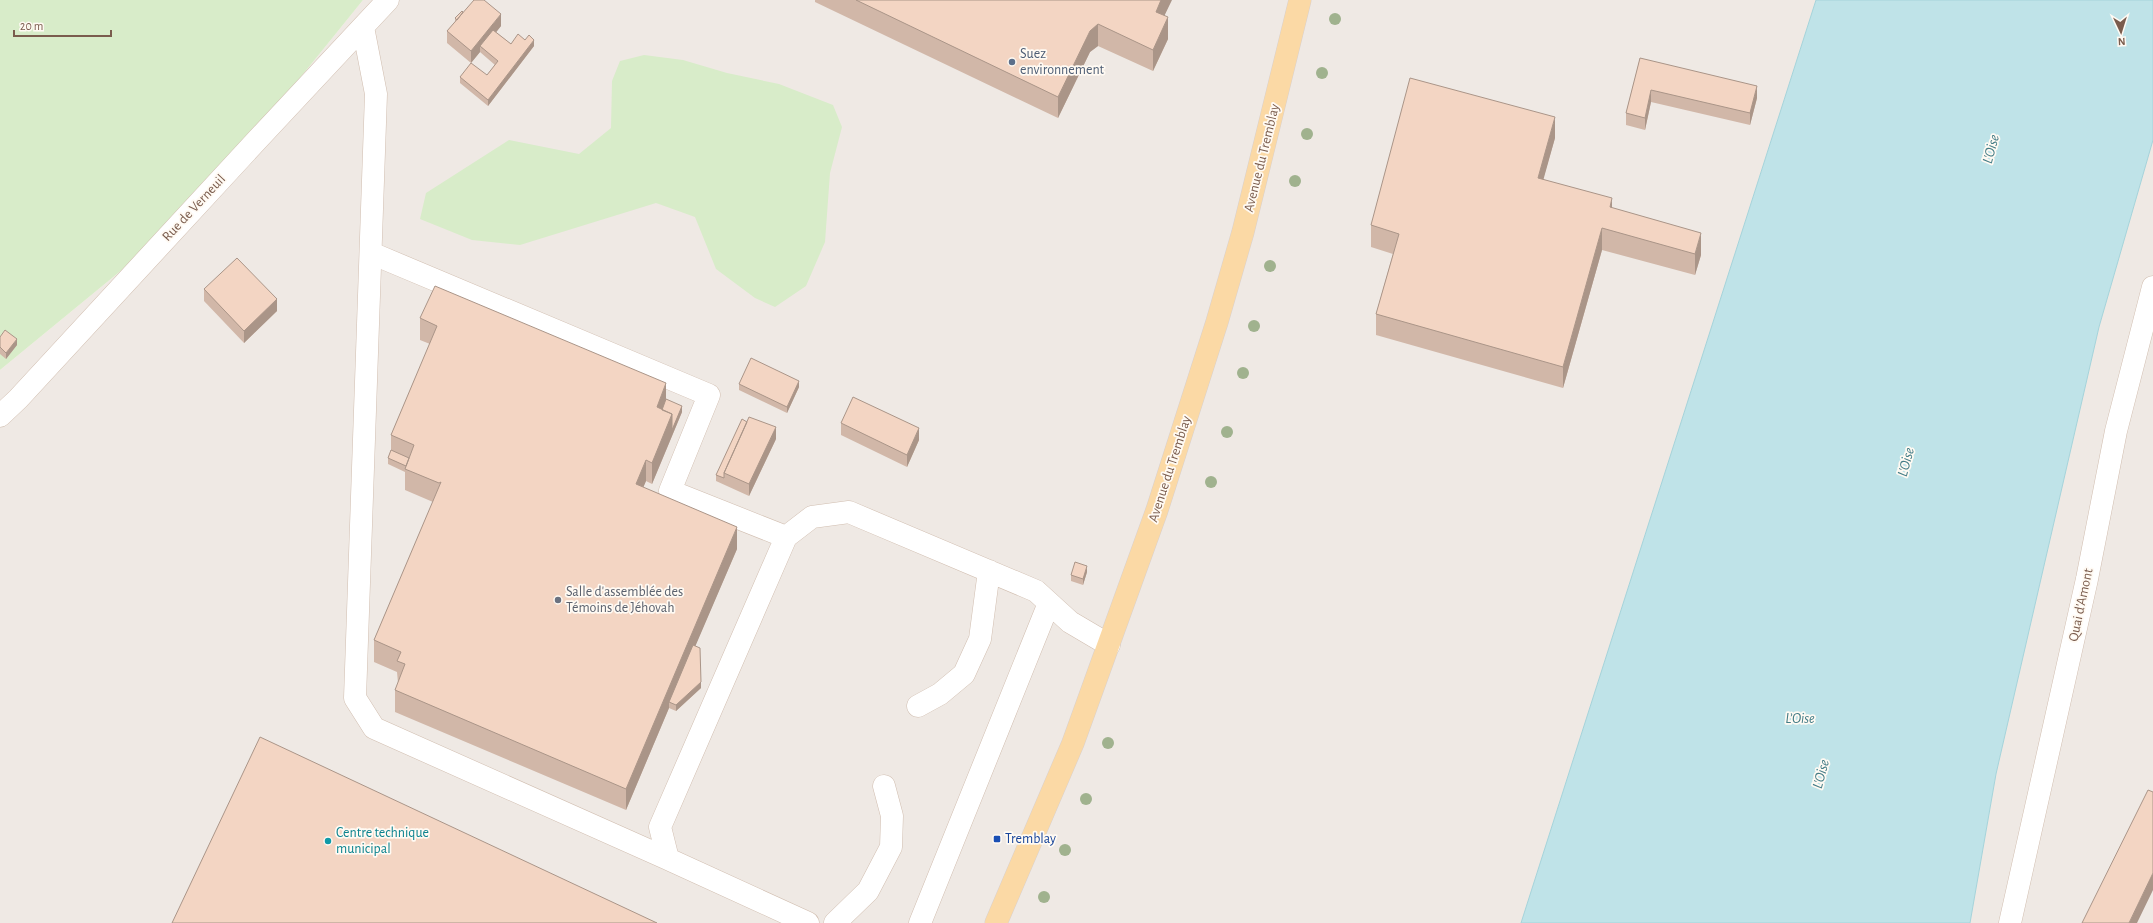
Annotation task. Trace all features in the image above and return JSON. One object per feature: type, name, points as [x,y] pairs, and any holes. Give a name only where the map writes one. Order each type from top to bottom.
[{"type":"main road","name":"Avenue du Tremblay","points":[[996,923],[1053,793],[1157,510],[1217,322],[1255,189],[1300,0]]},
{"type":"street","name":"Rue de Verneuil","points":[[0,416],[18,400],[388,0]]},
{"type":"street","points":[[363,27],[376,94],[355,698],[374,728],[808,923]]},
{"type":"street","points":[[371,253],[709,395],[670,491],[786,537]]},
{"type":"street","name":"Quai d'Amont","points":[[2010,923],[2087,579],[2116,431],[2153,287]]},
{"type":"street","points":[[668,860],[660,827],[786,537],[812,517],[849,512],[1036,591],[1070,622],[1109,644]]},
{"type":"street","points":[[918,706],[940,694],[964,674],[980,639],[989,571]]},
{"type":"street","points":[[920,923],[1049,603]]},
{"type":"street","points":[[835,923],[868,891],[891,847],[892,816],[884,786]]},
{"type":"shaded area","points":[[363,0],[1816,0],[1521,923],[0,923],[0,370],[168,232],[253,136]]},
{"type":"shaded area","points":[[2153,140],[2153,923],[1970,923],[1996,774],[2099,327]]},
{"type":"green space","points":[[0,0],[363,0],[253,136],[168,232],[0,370]]},
{"type":"green space","points":[[644,55],[683,60],[727,73],[779,84],[833,105],[842,127],[830,173],[825,242],[806,286],[775,307],[755,298],[716,269],[695,217],[656,203],[520,245],[472,240],[420,219],[426,193],[509,140],[579,154],[611,128],[612,81],[620,61]]},
{"type":"water","name":"L’Oise","points":[[1816,0],[2153,0],[2153,140],[2099,327],[1996,774],[1970,923],[1521,923]]},
{"type":"building","points":[[474,0],[484,0],[501,14],[471,51],[447,31]]},
{"type":"building","name":"Suez environnement","points":[[856,0],[1161,0],[1156,12],[1168,17],[1153,50],[1098,24],[1090,31],[1058,97]]},
{"type":"building","points":[[462,11],[463,12],[457,20],[455,18]]},
{"type":"building","points":[[493,30],[511,44],[518,34],[525,40],[529,35],[534,40],[488,100],[460,77],[471,63],[487,75],[498,61],[480,46]]},
{"type":"building","points":[[1640,58],[1757,86],[1750,113],[1651,90],[1645,118],[1626,113]]},
{"type":"building","points":[[1410,78],[1555,117],[1538,178],[1612,198],[1610,207],[1701,233],[1695,254],[1602,228],[1563,367],[1376,314],[1399,234],[1371,225]]},
{"type":"building","points":[[237,258],[277,299],[244,331],[204,289]]},
{"type":"building","name":"Salle d'assemblée des Témoins de Jéhovah","points":[[435,286],[666,383],[657,407],[672,414],[652,463],[646,460],[636,484],[737,527],[626,789],[395,690],[405,664],[397,661],[401,652],[374,640],[441,482],[439,483],[405,469],[414,445],[391,435],[437,326],[420,318]]},
{"type":"building","points":[[5,330],[17,339],[6,353],[0,347],[0,337]]},
{"type":"building","points":[[751,358],[799,381],[787,407],[739,384]]},
{"type":"building","points":[[853,397],[919,428],[907,455],[841,423]]},
{"type":"building","points":[[666,399],[682,406],[672,430],[672,414],[662,410]]},
{"type":"building","points":[[749,417],[776,427],[749,484],[724,473]]},
{"type":"building","points":[[742,419],[747,422],[724,473],[724,478],[716,475]]},
{"type":"building","points":[[391,450],[409,458],[406,466],[388,458]]},
{"type":"building","points":[[1075,562],[1087,566],[1083,579],[1071,575]]},
{"type":"building","points":[[693,645],[700,648],[701,682],[676,705],[669,702]]},
{"type":"building","name":"Centre technique municipal","points":[[260,737],[657,923],[172,923]]},
{"type":"building","points":[[2148,790],[2153,792],[2153,873],[2129,923],[2082,923]]},
{"type":"place","name":"Suez environnement","points":[[1012,62]]},
{"type":"place","name":"Salle d'assemblée des Témoins de Jéhovah","points":[[558,600]]},
{"type":"place","name":"Tremblay","points":[[997,839]]},
{"type":"place","name":"Centre technique municipal","points":[[328,841]]},
{"type":"water label","name":"L'Oise","points":[[1991,149]]},
{"type":"water label","name":"L'Oise","points":[[1906,462]]},
{"type":"water label","name":"L'Oise","points":[[1821,774]]}]
